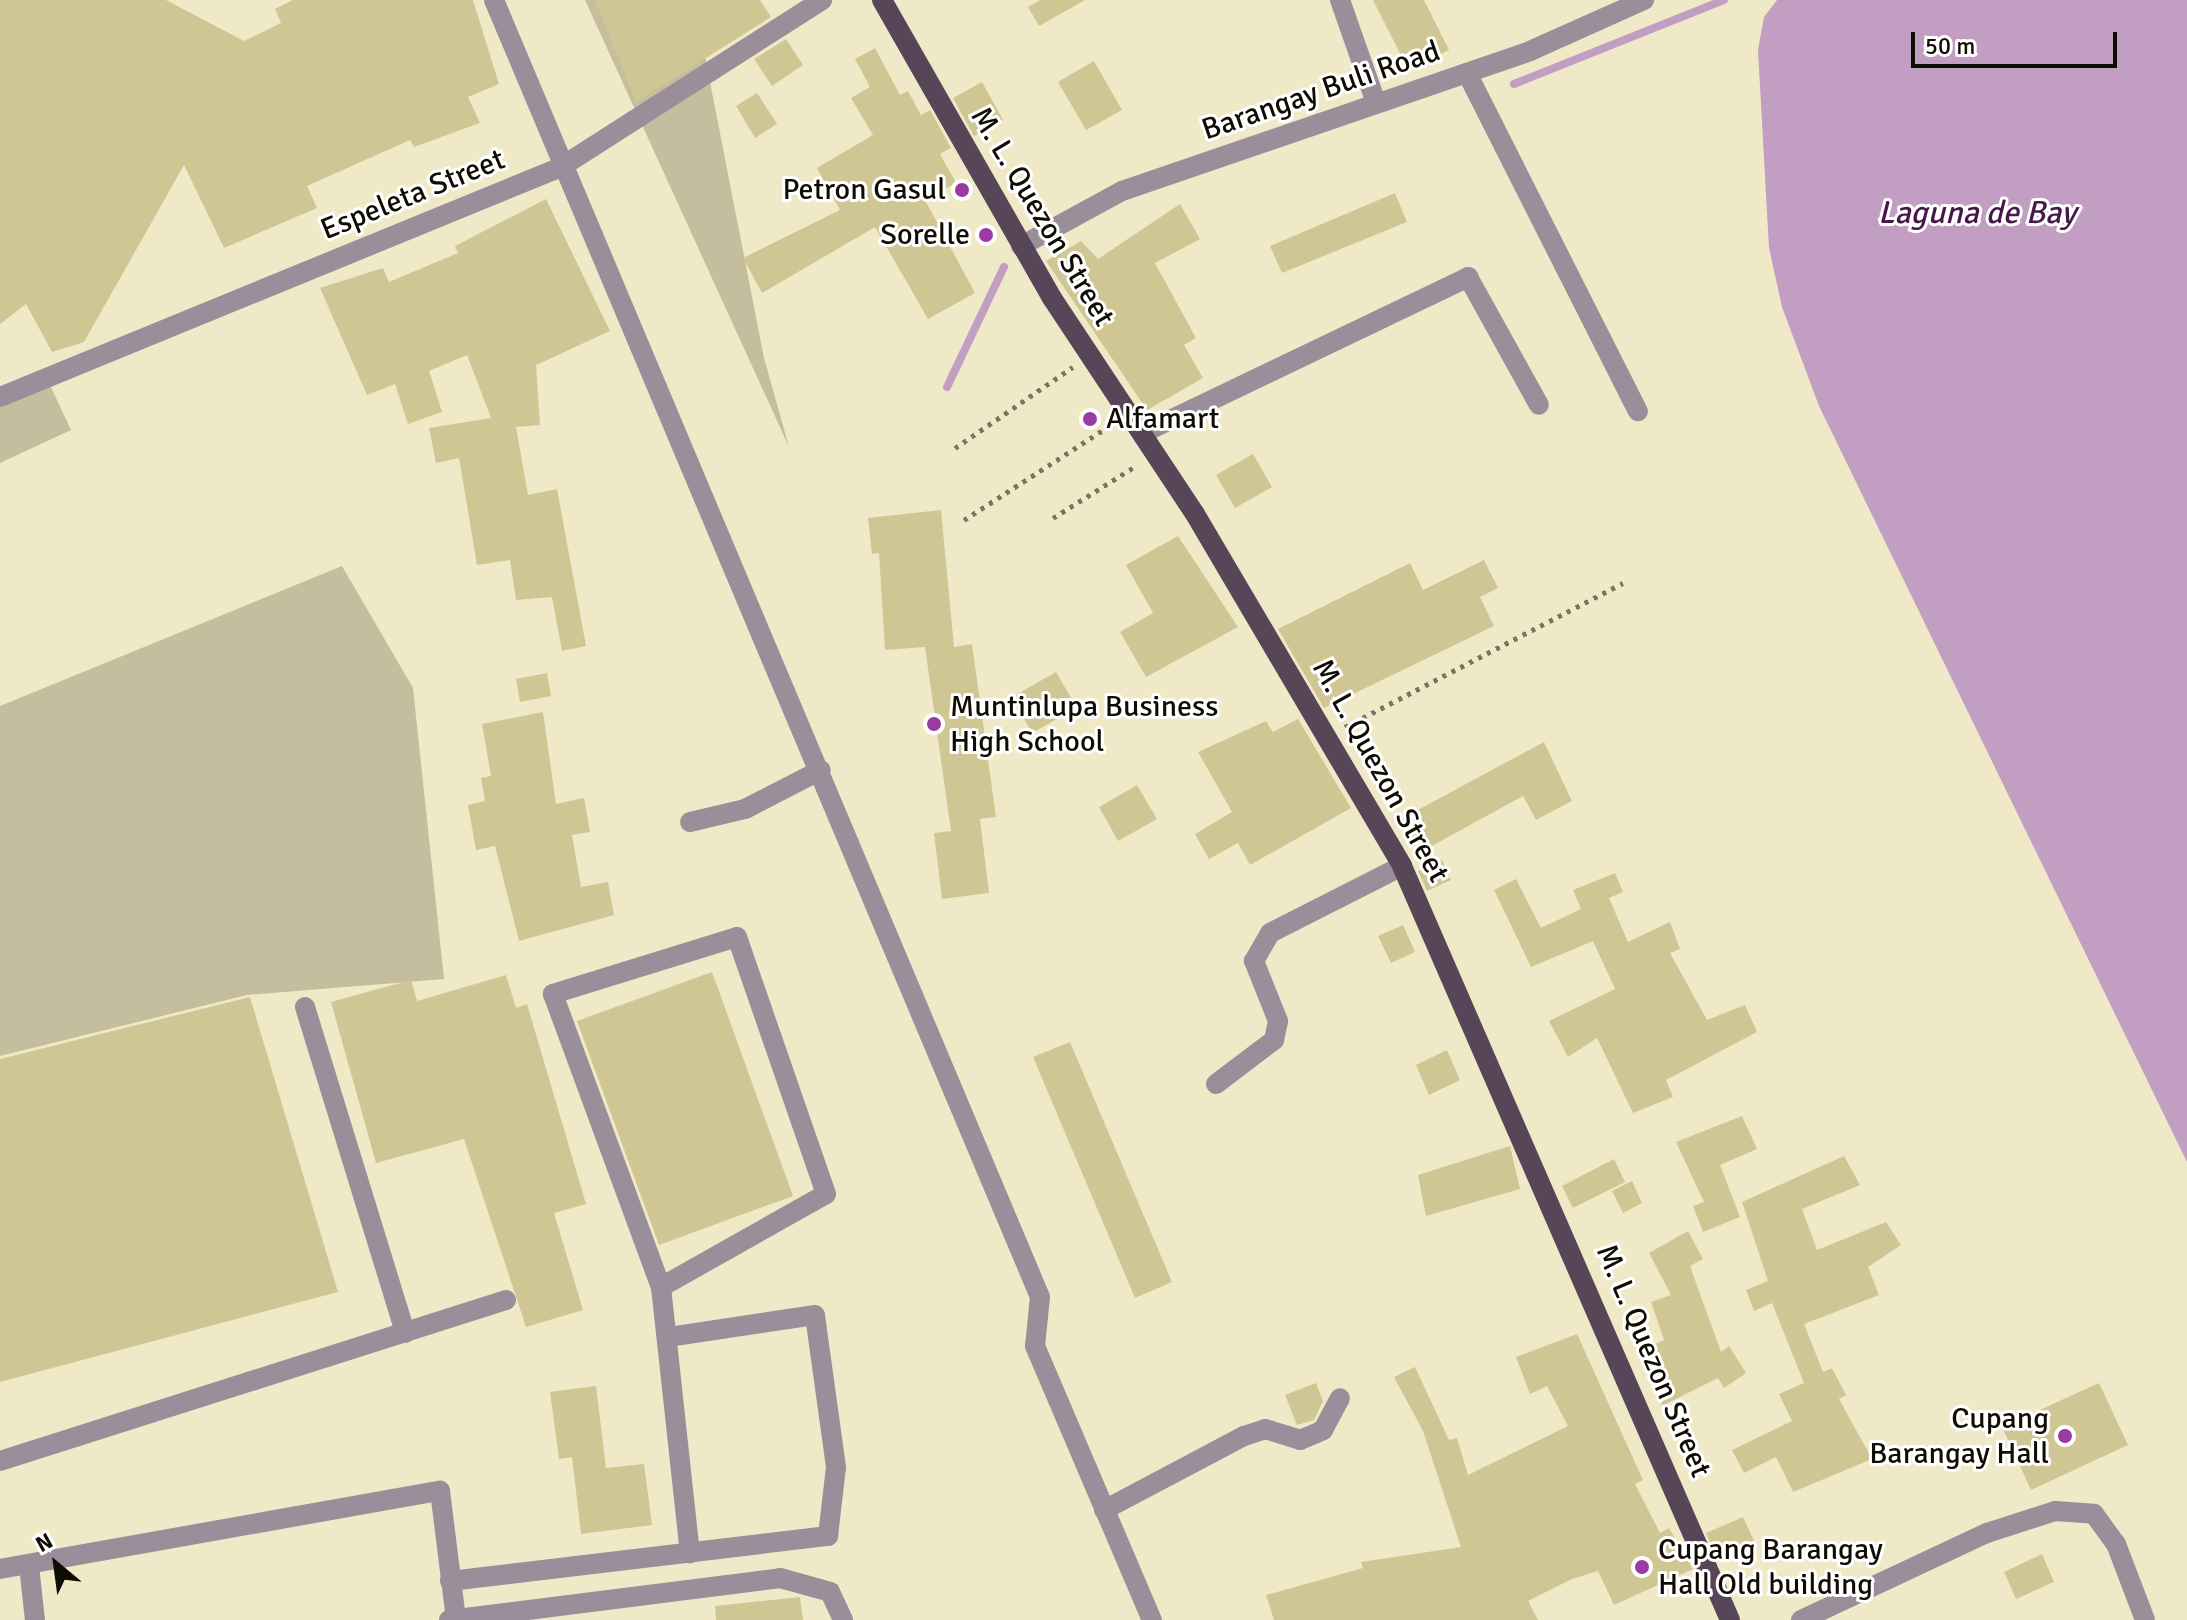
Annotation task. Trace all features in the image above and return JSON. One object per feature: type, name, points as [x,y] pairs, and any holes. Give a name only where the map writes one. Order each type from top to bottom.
[{"type":"main road","name":"M. L. Quezon Street","points":[[882,0],[1021,246],[1156,453],[1330,735],[1402,866],[1730,1620]]},
{"type":"street","points":[[494,0],[561,167],[821,770],[1040,1297],[1035,1346],[1152,1620]]},
{"type":"street","name":"Espeleta Street","points":[[0,397],[561,167],[822,0]]},
{"type":"street","points":[[1340,0],[1376,103]]},
{"type":"street","name":"Barangay Buli Road","points":[[1021,246],[1122,191],[1467,73],[1644,0]]},
{"type":"street","points":[[1467,73],[1638,411]]},
{"type":"street","points":[[1143,433],[1468,277],[1539,405]]},
{"type":"street","points":[[690,822],[745,809],[821,770]]},
{"type":"street","points":[[1216,1084],[1274,1040],[1278,1021],[1254,961],[1270,933],[1402,866]]},
{"type":"street","points":[[661,1287],[826,1194],[737,937],[553,994],[661,1287],[690,1553]]},
{"type":"street","points":[[305,1007],[405,1333]]},
{"type":"street","points":[[0,1461],[506,1300]]},
{"type":"street","points":[[450,1581],[828,1536],[836,1467],[815,1315],[668,1337]]},
{"type":"street","points":[[1104,1510],[1244,1436],[1265,1429],[1300,1440],[1323,1430],[1340,1398]]},
{"type":"street","points":[[0,1569],[29,1566],[294,1511],[440,1491],[456,1619]]},
{"type":"street","points":[[1801,1620],[1987,1533],[2055,1511],[2094,1514],[2116,1544],[2145,1620]]},
{"type":"street","points":[[28,1620],[35,1620],[29,1566]]},
{"type":"street","points":[[449,1620],[780,1578],[830,1592],[843,1620]]},
{"type":"path","points":[[955,448],[1090,355]]},
{"type":"path","points":[[964,520],[1129,413]]},
{"type":"path","points":[[1053,518],[1156,453]]},
{"type":"path","points":[[1330,735],[1623,583]]},
{"type":"shaded area","points":[[585,0],[694,0],[764,358],[789,447]]},
{"type":"shaded area","points":[[49,383],[71,430],[0,463],[0,405]]},
{"type":"shaded area","points":[[342,566],[413,688],[444,979],[247,995],[0,1056],[0,706]]},
{"type":"water","name":"Laguna de Bay","points":[[1777,0],[2187,0],[2187,1162],[1819,406],[1782,307],[1769,248],[1758,50],[1764,17]]},
{"type":"building","points":[[0,0],[166,0],[244,41],[281,23],[275,9],[293,0],[473,0],[499,84],[468,97],[480,123],[414,147],[410,140],[307,186],[317,208],[224,248],[184,165],[84,342],[52,352],[26,304],[0,324]]},
{"type":"building","points":[[595,0],[760,0],[771,17],[636,102]]},
{"type":"building","points":[[1040,0],[1085,0],[1039,26],[1028,7]]},
{"type":"building","points":[[1373,0],[1424,0],[1449,50],[1409,71]]},
{"type":"building","points":[[786,39],[803,65],[772,86],[754,59]]},
{"type":"building","points":[[875,48],[900,95],[908,91],[921,115],[930,110],[951,148],[940,154],[956,183],[925,200],[975,293],[928,319],[875,227],[762,293],[743,258],[840,210],[817,168],[873,135],[851,98],[870,87],[855,59]]},
{"type":"building","points":[[1094,61],[1122,110],[1086,130],[1058,82]]},
{"type":"building","points":[[982,82],[1003,120],[974,136],[953,98]]},
{"type":"building","points":[[757,93],[777,124],[755,138],[736,106]]},
{"type":"building","points":[[1395,193],[1407,222],[1282,273],[1270,246]]},
{"type":"building","points":[[546,199],[610,331],[536,365],[540,425],[516,427],[528,495],[557,489],[586,646],[562,651],[552,597],[516,600],[510,560],[477,565],[459,458],[436,463],[429,428],[491,418],[467,355],[429,371],[442,412],[408,424],[395,384],[367,395],[320,288],[383,268],[389,282],[458,253],[455,246]]},
{"type":"building","points":[[1180,204],[1200,239],[1155,263],[1196,338],[1184,345],[1203,378],[1147,410],[1046,261],[1081,241],[1098,259]]},
{"type":"building","points":[[1253,454],[1272,487],[1235,508],[1216,475]]},
{"type":"building","points":[[941,510],[954,647],[972,644],[996,817],[980,819],[989,893],[942,899],[934,833],[951,831],[925,647],[885,650],[879,553],[872,554],[868,518]]},
{"type":"building","points":[[1178,536],[1238,627],[1146,677],[1120,632],[1153,613],[1126,565]]},
{"type":"building","points":[[1484,560],[1498,588],[1480,597],[1494,626],[1324,708],[1278,629],[1410,563],[1423,590]]},
{"type":"building","points":[[1056,672],[1077,708],[1032,733],[1012,697]]},
{"type":"building","points":[[547,673],[551,696],[520,702],[516,679]]},
{"type":"building","points":[[543,712],[556,804],[584,798],[590,832],[572,835],[581,887],[608,882],[614,915],[519,941],[495,846],[476,850],[468,805],[485,801],[481,778],[491,776],[482,724]]},
{"type":"building","points":[[1298,719],[1351,808],[1250,865],[1238,843],[1209,859],[1195,834],[1232,812],[1198,752],[1266,721],[1273,732]]},
{"type":"building","points":[[1544,742],[1572,801],[1536,820],[1523,796],[1419,853],[1401,819]]},
{"type":"building","points":[[1137,785],[1157,819],[1118,841],[1099,807]]},
{"type":"building","points":[[1442,860],[1451,880],[1427,891],[1418,871]]},
{"type":"building","points":[[1615,873],[1623,892],[1609,898],[1628,942],[1670,922],[1680,949],[1670,953],[1707,1020],[1745,1005],[1757,1032],[1666,1080],[1673,1097],[1633,1113],[1597,1038],[1568,1057],[1549,1021],[1615,989],[1593,941],[1531,967],[1494,890],[1516,879],[1541,928],[1581,909],[1573,890]]},
{"type":"building","points":[[1403,925],[1415,952],[1391,963],[1378,936]]},
{"type":"building","points":[[712,972],[793,1196],[659,1245],[577,1021]]},
{"type":"building","points":[[506,975],[516,1008],[527,1004],[586,1204],[554,1213],[583,1310],[526,1327],[464,1139],[376,1163],[331,1002],[411,980],[417,1001]]},
{"type":"building","points":[[250,997],[338,1292],[0,1382],[0,1059]]},
{"type":"building","points":[[1070,1042],[1172,1282],[1135,1298],[1033,1057]]},
{"type":"building","points":[[1447,1050],[1460,1080],[1429,1095],[1416,1065]]},
{"type":"building","points":[[1742,1116],[1757,1149],[1720,1165],[1740,1217],[1703,1232],[1693,1206],[1704,1202],[1676,1142]]},
{"type":"building","points":[[1510,1146],[1520,1189],[1426,1216],[1418,1175]]},
{"type":"building","points":[[1844,1156],[1860,1185],[1802,1209],[1817,1250],[1886,1222],[1901,1245],[1868,1267],[1879,1295],[1804,1324],[1823,1372],[1832,1368],[1846,1395],[1839,1399],[1872,1459],[1793,1492],[1776,1457],[1744,1473],[1732,1450],[1792,1421],[1779,1394],[1804,1383],[1772,1303],[1754,1311],[1746,1290],[1768,1281],[1742,1202]]},
{"type":"building","points":[[1614,1159],[1625,1182],[1573,1208],[1562,1186]]},
{"type":"building","points":[[1632,1181],[1642,1203],[1623,1213],[1612,1191]]},
{"type":"building","points":[[1688,1231],[1703,1259],[1690,1266],[1721,1352],[1729,1346],[1746,1373],[1724,1388],[1718,1378],[1662,1406],[1639,1351],[1664,1340],[1651,1302],[1671,1295],[1649,1253]]},
{"type":"building","points":[[1577,1334],[1643,1480],[1635,1484],[1660,1533],[1669,1528],[1693,1569],[1614,1605],[1598,1571],[1572,1579],[1528,1601],[1538,1620],[1274,1620],[1266,1595],[1363,1568],[1361,1562],[1461,1547],[1423,1431],[1394,1377],[1415,1367],[1449,1440],[1457,1438],[1468,1475],[1568,1426],[1547,1386],[1530,1394],[1516,1357]]},
{"type":"building","points":[[1316,1383],[1323,1401],[1314,1420],[1297,1425],[1285,1395]]},
{"type":"building","name":"Cupang Barangay Hall","points":[[2099,1383],[2128,1445],[2031,1490],[2002,1427]]},
{"type":"building","points":[[596,1386],[606,1468],[644,1464],[652,1525],[581,1534],[572,1457],[559,1459],[550,1392]]},
{"type":"building","points":[[1743,1517],[1755,1543],[1717,1558],[1706,1533]]},
{"type":"building","points":[[2042,1554],[2054,1582],[2016,1599],[2004,1572]]},
{"type":"building","points":[[800,1597],[803,1620],[716,1620],[715,1606]]},
{"type":"waterway","points":[[1514,84],[1724,0]]},
{"type":"waterway","points":[[947,387],[1004,267]]},
{"type":"place","name":"Petron Gasul","points":[[962,190]]},
{"type":"place","name":"Sorelle","points":[[986,235]]},
{"type":"place","name":"Alfamart","points":[[1090,419]]},
{"type":"place","name":"Muntinlupa Business High School","points":[[934,724]]},
{"type":"place","name":"Cupang Barangay Hall","points":[[2065,1436]]},
{"type":"place","name":"Cupang Barangay Hall Old building","points":[[1642,1567]]}]
